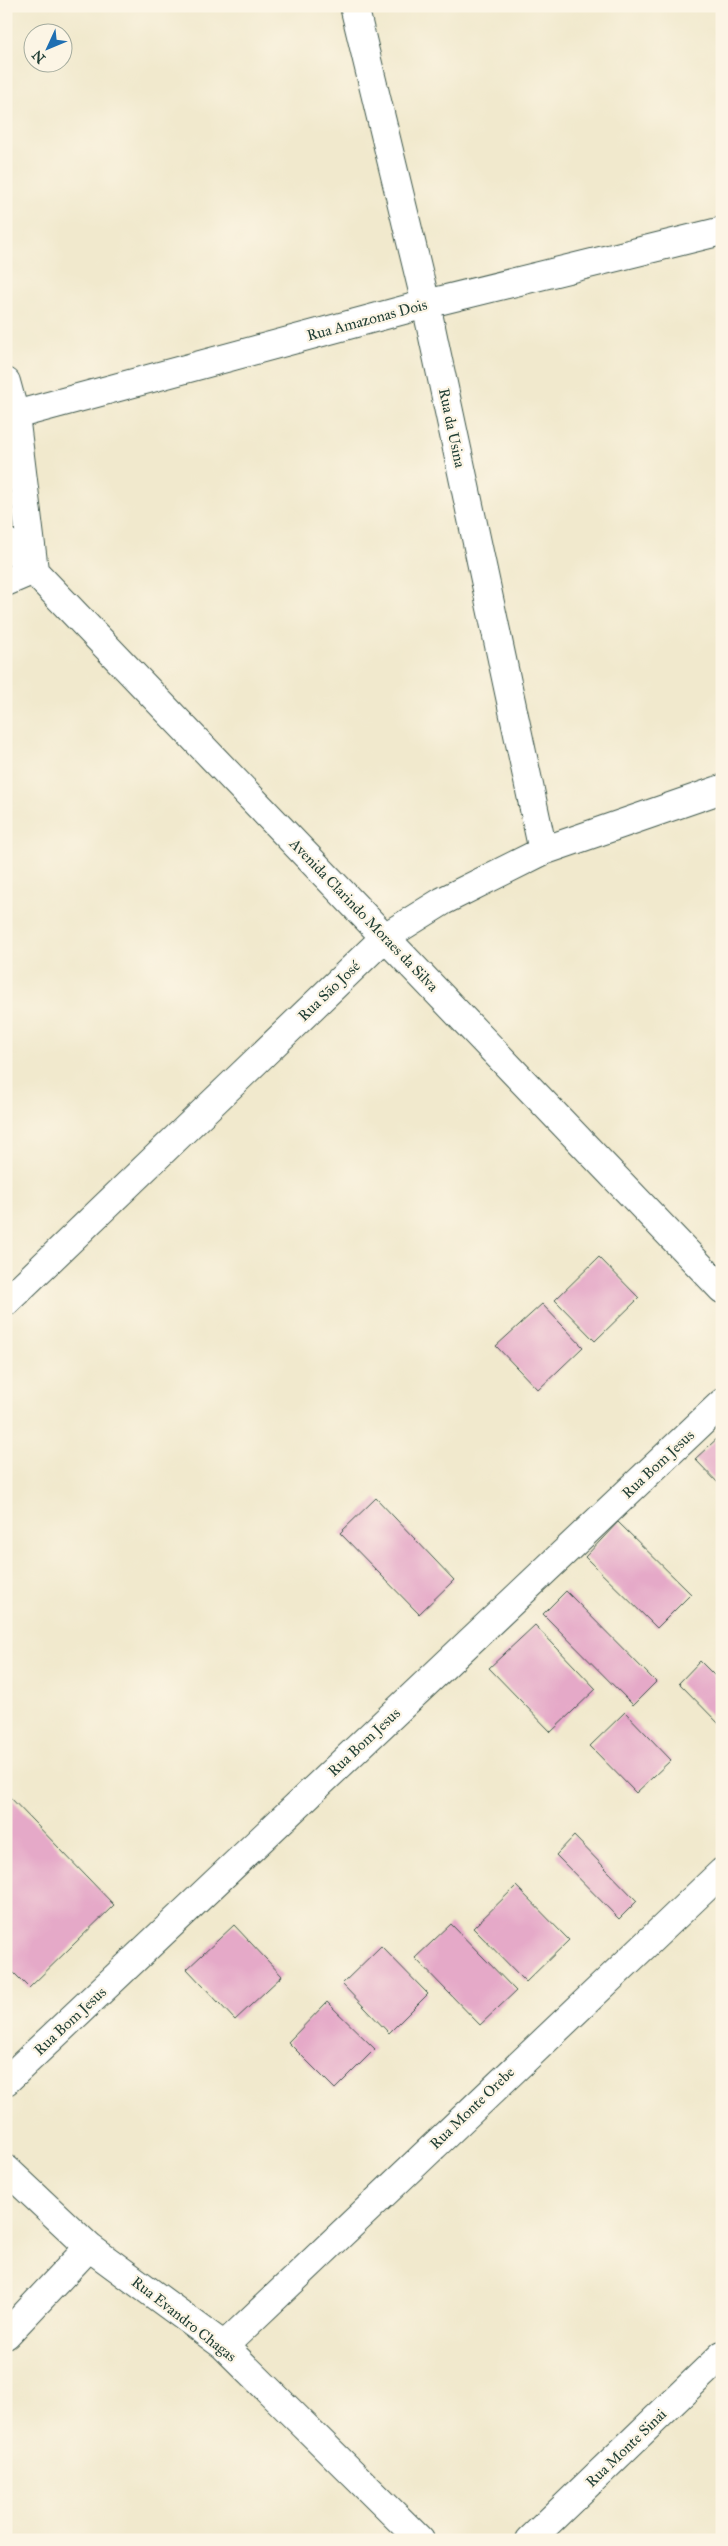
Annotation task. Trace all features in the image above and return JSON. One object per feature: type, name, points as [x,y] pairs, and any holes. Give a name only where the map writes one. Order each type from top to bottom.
[{"type":"street","name":"Rua da Usina","points":[[354,6],[426,304],[543,851]]},
{"type":"street","name":"Rua Amazonas Dois","points":[[15,415],[426,304],[722,231]]},
{"type":"street","points":[[6,382],[15,415],[34,570],[6,582]]},
{"type":"street","name":"Avenida Clarindo Moraes da Silva","points":[[6,542],[722,1289]]},
{"type":"street","name":"Rua São José","points":[[6,1302],[385,937],[443,901],[543,851],[722,788]]},
{"type":"street","name":"Rua Bom Jesus","points":[[6,2081],[722,1403]]},
{"type":"street","name":"Rua Monte Orebe","points":[[224,2346],[722,1872]]},
{"type":"street","name":"Rua Evandro Chagas","points":[[6,2169],[89,2247],[224,2346],[420,2540]]},
{"type":"street","points":[[6,2334],[89,2247]]},
{"type":"street","name":"Rua Monte Sinai","points":[[530,2540],[722,2356]]},
{"type":"building","points":[[599,1257],[639,1298],[595,1341],[555,1300]]},
{"type":"building","points":[[542,1304],[583,1347],[538,1390],[496,1346]]},
{"type":"building","points":[[722,1434],[722,1487],[695,1459]]},
{"type":"building","points":[[376,1498],[454,1580],[419,1614],[340,1533]]},
{"type":"building","points":[[618,1522],[691,1594],[657,1628],[585,1557]]},
{"type":"building","points":[[566,1591],[656,1682],[633,1705],[543,1614]]},
{"type":"building","points":[[535,1625],[596,1689],[551,1732],[489,1668]]},
{"type":"building","points":[[700,1661],[722,1683],[722,1727],[679,1683]]},
{"type":"building","points":[[625,1712],[671,1760],[636,1793],[590,1746]]},
{"type":"building","points":[[6,1793],[114,1905],[29,1988],[6,1965]]},
{"type":"building","points":[[574,1836],[637,1901],[619,1919],[556,1855]]},
{"type":"building","points":[[516,1886],[569,1940],[526,1982],[473,1928]]},
{"type":"building","points":[[451,1924],[516,1991],[480,2025],[415,1958]]},
{"type":"building","points":[[234,1925],[282,1976],[235,2020],[187,1969]]},
{"type":"building","points":[[381,1946],[428,1994],[389,2033],[342,1984]]},
{"type":"building","points":[[327,2002],[375,2049],[335,2089],[288,2042]]}]
